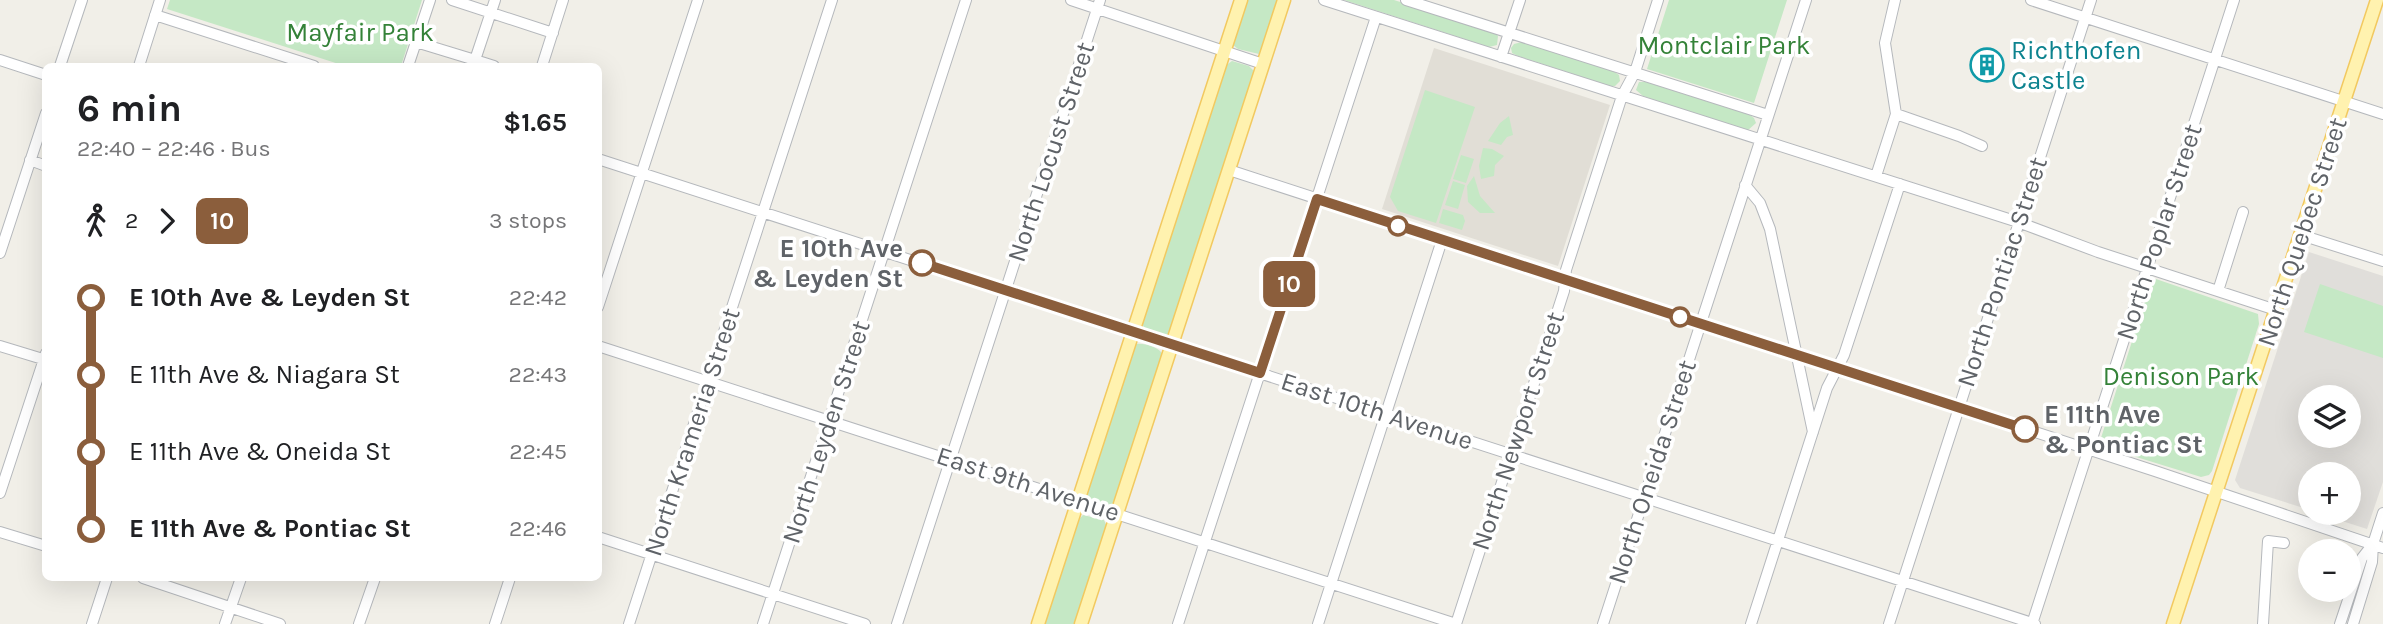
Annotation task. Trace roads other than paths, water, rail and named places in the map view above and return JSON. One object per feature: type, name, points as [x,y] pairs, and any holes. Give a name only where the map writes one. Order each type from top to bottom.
[{"type":"main road","points":[[1038,624],[1241,0]]},
{"type":"main road","points":[[1081,624],[1284,0]]},
{"type":"main road","name":"North Quebec Street","points":[[2173,624],[2377,0]]},
{"type":"street","points":[[61,63],[82,0]]},
{"type":"street","points":[[140,63],[160,0]]},
{"type":"street","points":[[409,63],[430,0]]},
{"type":"street","points":[[452,0],[553,33]]},
{"type":"street","points":[[475,61],[495,0]]},
{"type":"street","points":[[543,63],[563,0]]},
{"type":"street","points":[[602,295],[698,0]]},
{"type":"street","name":"North Krameria Street","points":[[629,624],[832,0]]},
{"type":"street","name":"North Leyden Street","points":[[763,624],[966,0]]},
{"type":"street","points":[[1071,0],[1098,4],[1263,64]]},
{"type":"street","points":[[1324,0],[2018,222],[2276,310]]},
{"type":"street","points":[[1406,0],[1768,115]]},
{"type":"street","points":[[1501,57],[1520,0]]},
{"type":"street","name":"North Newport Street","points":[[1456,624],[1564,291],[1566,270],[1622,96],[1635,72],[1658,0]]},
{"type":"street","name":"North Oneida Street","points":[[1603,624],[1805,0]]},
{"type":"street","points":[[1876,176],[1896,114],[1885,43],[1895,0]]},
{"type":"street","points":[[2031,0],[2383,114]]},
{"type":"street","name":"North Pontiac Street","points":[[1889,624],[2091,0]]},
{"type":"street","name":"North Poplar Street","points":[[2033,624],[2234,0]]},
{"type":"street","name":"North Locust Street","points":[[897,624],[1098,4]]},
{"type":"street","points":[[155,15],[280,61]]},
{"type":"street","points":[[1178,624],[1376,16]]},
{"type":"street","points":[[416,41],[483,63]]},
{"type":"street","points":[[0,60],[42,74]]},
{"type":"street","points":[[1896,114],[1982,146]]},
{"type":"street","points":[[0,253],[42,125]]},
{"type":"street","points":[[30,160],[42,164]]},
{"type":"street","name":"East 10th Avenue","points":[[602,160],[2033,624]]},
{"type":"street","points":[[1229,170],[2378,546]]},
{"type":"street","points":[[1751,624],[1827,388],[1844,355],[1900,184]]},
{"type":"street","points":[[1745,185],[1758,199],[1767,218],[1813,432]]},
{"type":"street","points":[[2218,291],[2243,212]]},
{"type":"street","points":[[2301,235],[2383,261]]},
{"type":"street","points":[[1318,624],[1442,240]]},
{"type":"street","points":[[0,346],[42,356]]},
{"type":"street","name":"East 9th Avenue","points":[[602,347],[1456,624]]},
{"type":"street","points":[[0,493],[42,366]]},
{"type":"street","points":[[2353,624],[2378,546],[2383,513]]},
{"type":"street","points":[[0,532],[42,545]]},
{"type":"street","points":[[602,538],[865,624]]},
{"type":"street","points":[[2263,624],[2268,541],[2284,543]]},
{"type":"street","points":[[2340,624],[2362,558],[2378,546]]},
{"type":"street","points":[[92,624],[106,581]]},
{"type":"street","points":[[152,581],[280,624]]},
{"type":"street","points":[[225,624],[239,581]]},
{"type":"street","points":[[359,624],[374,581]]},
{"type":"street","points":[[495,624],[509,581]]},
{"type":"place","name":"Richthofen Castle","points":[[1987,65]]},
{"type":"place","name":"E 10th Ave & Leyden St","points":[[922,263]]},
{"type":"place","name":"E 11th Ave & Pontiac St","points":[[2025,429]]},
{"type":"park label","name":"Mayfair Park","points":[[360,32]]},
{"type":"park label","name":"Montclair Park","points":[[1724,45]]},
{"type":"park label","name":"Denison Park","points":[[2181,376]]}]
